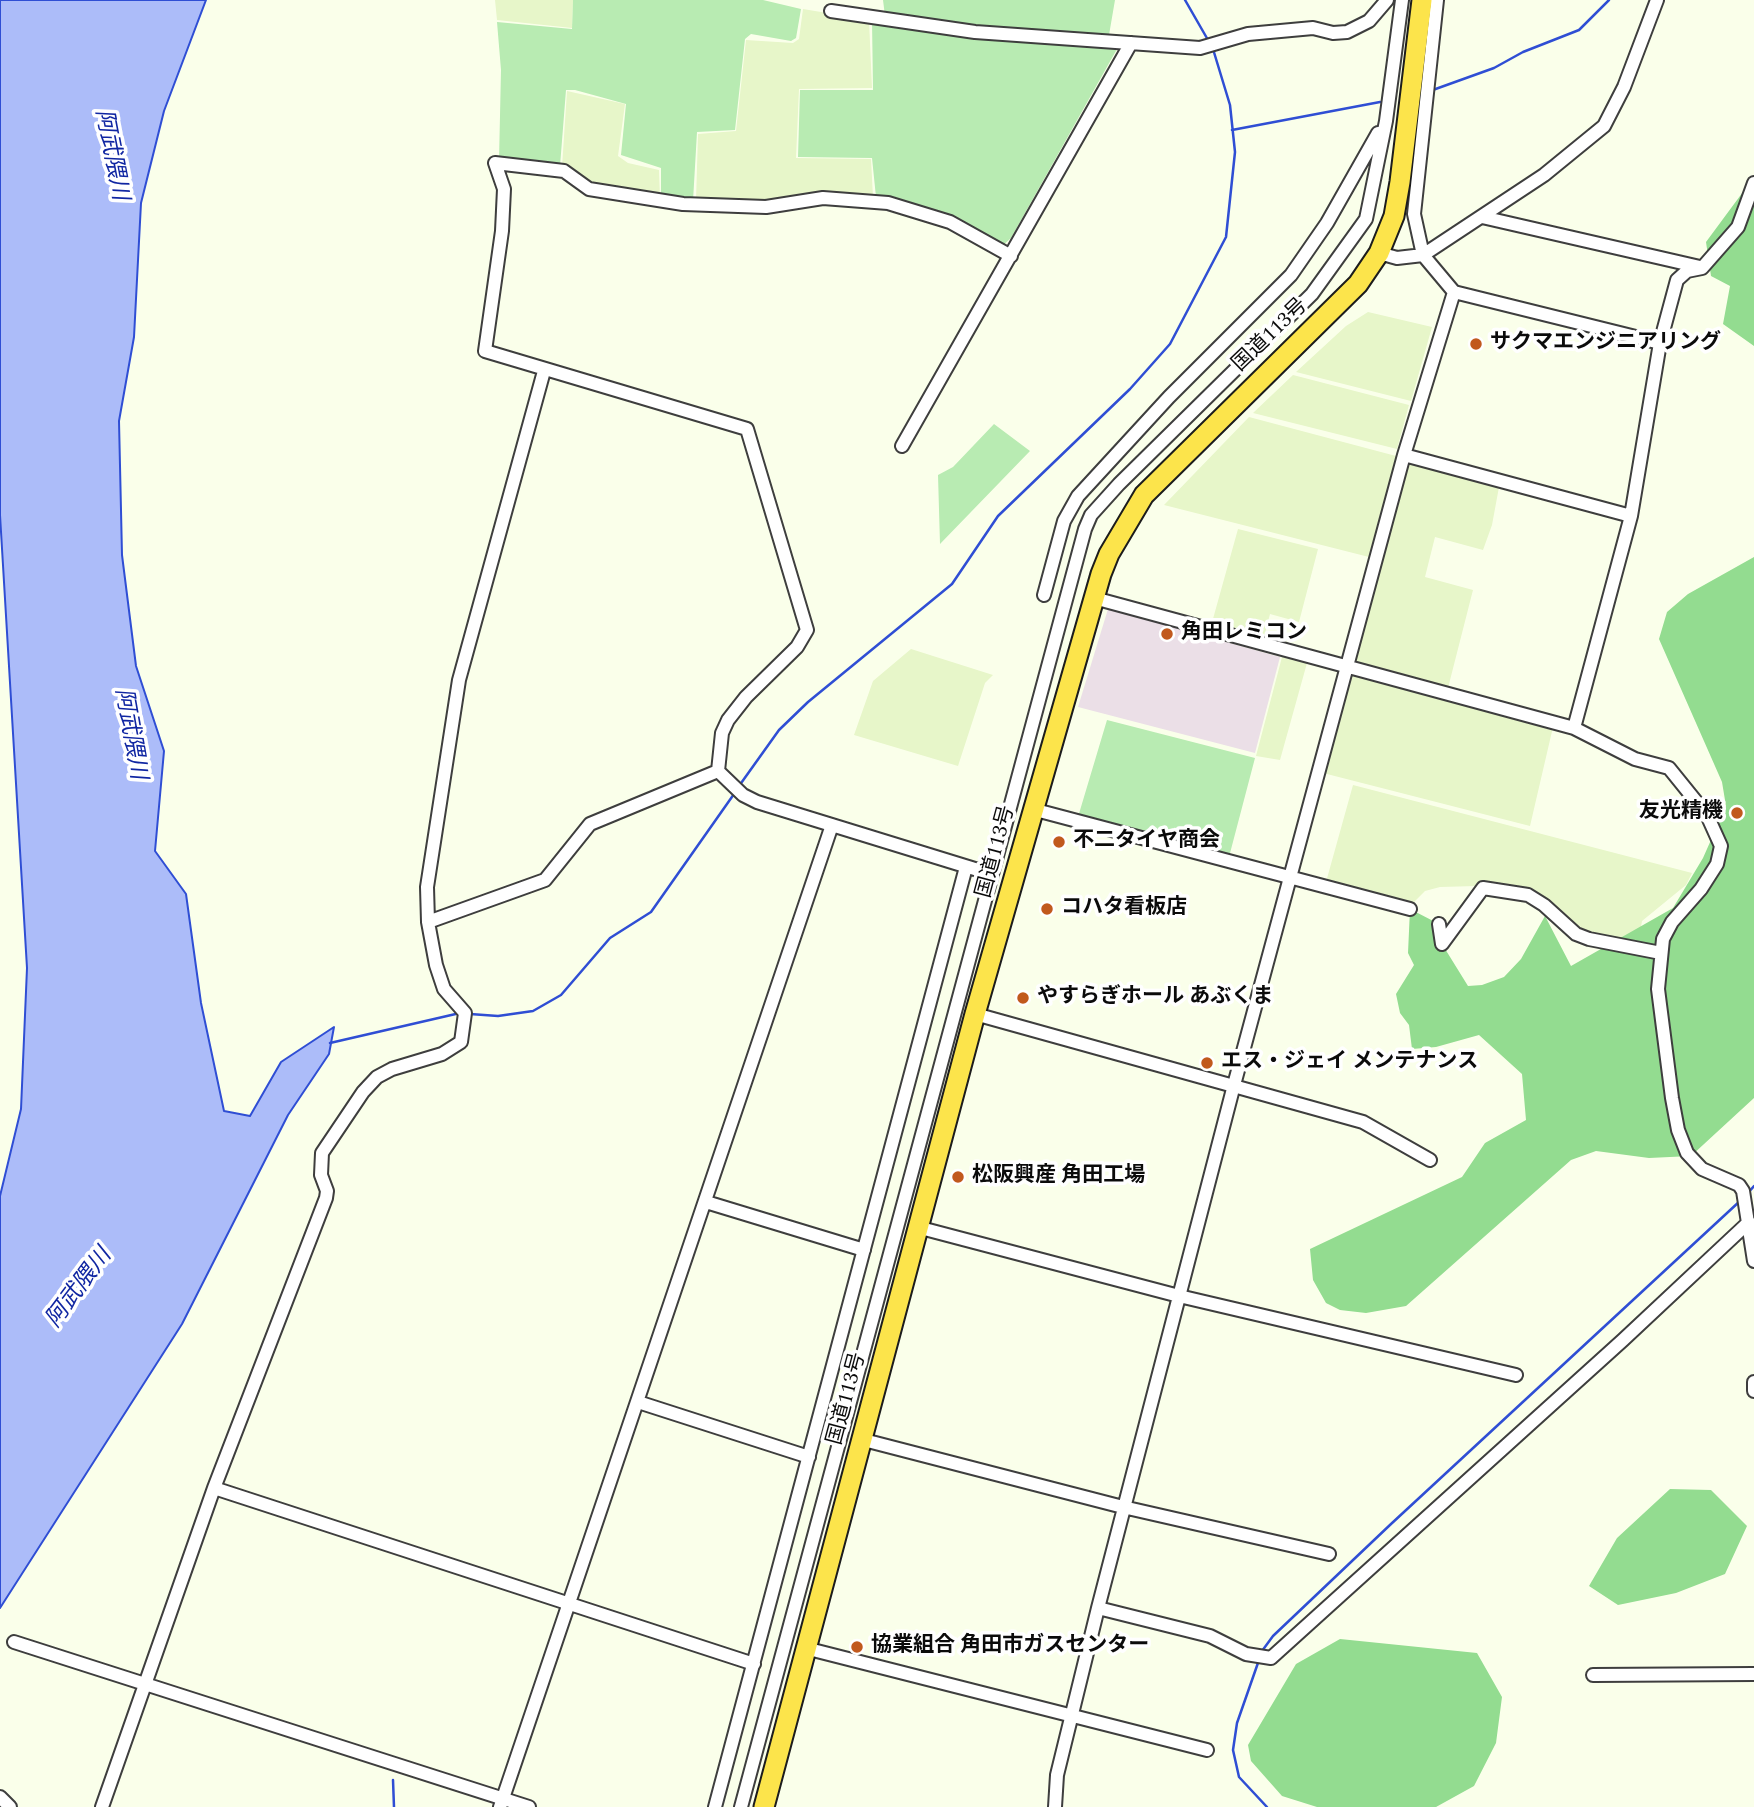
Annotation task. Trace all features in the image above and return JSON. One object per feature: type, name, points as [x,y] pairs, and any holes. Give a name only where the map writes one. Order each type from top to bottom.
[{"type":"highway","name":"国道113号","points":[[764,1807],[975,1014],[1032,809],[1109,554],[1143,495],[1358,284],[1379,253],[1394,216],[1400,182],[1418,4]]},
{"type":"street","points":[[831,11],[975,32],[1200,48],[1248,34],[1313,28],[1333,33],[1347,32],[1369,21],[1387,0]]},
{"type":"street","points":[[741,1807],[1091,515],[1320,284],[1366,219],[1385,121],[1402,0]]},
{"type":"street","points":[[1437,0],[1413,214],[1423,255],[1454,292],[1660,342]]},
{"type":"street","points":[[1379,253],[1397,258],[1423,255],[1544,175],[1604,126],[1624,87],[1657,0]]},
{"type":"street","points":[[902,446],[1131,43]]},
{"type":"street","points":[[1044,595],[1064,521],[1078,496],[1169,397],[1291,275],[1327,223],[1385,121]]},
{"type":"street","points":[[992,874],[757,802],[743,795],[719,771],[722,733],[728,720],[746,697],[797,647],[807,630],[747,429],[544,371],[485,351],[502,231],[503,189],[495,163],[564,171],[589,189],[683,204],[766,207],[823,198],[888,203],[950,222],[1011,256]]},
{"type":"street","points":[[1574,728],[1631,516],[1660,342],[1677,280],[1687,271],[1702,268],[1738,227],[1754,183]]},
{"type":"street","points":[[1482,217],[1702,268]]},
{"type":"street","points":[[1055,1807],[1057,1774],[1123,1507],[1234,1085],[1345,667],[1404,455],[1454,292]]},
{"type":"street","points":[[102,1807],[214,1488],[326,1198],[327,1191],[321,1175],[323,1153],[363,1092],[377,1077],[392,1069],[442,1054],[461,1042],[465,1013],[444,989],[436,965],[428,922],[427,887],[459,680],[544,371]]},
{"type":"street","points":[[1404,455],[1631,516]]},
{"type":"street","points":[[1094,598],[1345,667],[1357,667],[1574,728],[1635,759],[1669,768],[1714,826],[1721,846],[1717,863],[1701,889],[1672,922],[1663,939],[1658,989],[1678,1130],[1687,1153],[1702,1169],[1739,1185],[1743,1191],[1751,1220],[1754,1261]]},
{"type":"street","points":[[428,922],[545,880],[590,824],[719,771]]},
{"type":"street","points":[[1032,809],[1410,909]]},
{"type":"street","points":[[501,1803],[831,825]]},
{"type":"street","points":[[716,1806],[966,867]]},
{"type":"street","points":[[1439,924],[1442,944],[1483,888],[1498,892],[1517,891],[1544,905],[1576,934],[1661,953]]},
{"type":"street","points":[[975,1014],[1363,1122],[1430,1160]]},
{"type":"street","points":[[706,1202],[864,1250]]},
{"type":"street","points":[[1098,1608],[1210,1636],[1246,1654],[1271,1658],[1751,1220]]},
{"type":"street","points":[[917,1227],[1179,1296],[1516,1375]]},
{"type":"street","points":[[1754,1382],[1754,1391]]},
{"type":"street","points":[[638,1402],[809,1457]]},
{"type":"street","points":[[860,1439],[1123,1507],[1329,1555]]},
{"type":"street","points":[[214,1488],[754,1664]]},
{"type":"street","points":[[14,1642],[146,1683],[501,1803],[529,1807]]},
{"type":"street","points":[[805,1648],[1207,1750]]},
{"type":"street","points":[[1593,1675],[1754,1674]]},
{"type":"shaded area","points":[[1108,609],[1280,657],[1255,753],[1078,707]]},
{"type":"green space","points":[[495,0],[573,0],[572,28],[497,20]]},
{"type":"green space","points":[[573,0],[763,0],[801,9],[796,38],[791,41],[751,34],[745,39],[735,130],[697,132],[693,201],[661,199],[661,168],[621,155],[626,104],[575,90],[566,90],[560,166],[499,161],[501,70],[497,22],[572,29]]},
{"type":"green space","points":[[883,0],[1115,0],[1109,35],[1104,40],[885,16]]},
{"type":"green space","points":[[803,9],[869,20],[872,88],[799,89],[796,158],[871,159],[873,197],[819,191],[761,202],[696,201],[698,134],[736,131],[746,40],[793,43],[799,39]]},
{"type":"green space","points":[[872,20],[1036,43],[1117,49],[1011,238],[1001,247],[927,208],[888,196],[876,197],[872,158],[798,157],[800,90],[873,90]]},
{"type":"green space","points":[[567,91],[625,104],[618,156],[628,163],[659,170],[660,199],[595,189],[562,167]]},
{"type":"green space","points":[[1754,177],[1754,346],[1723,324],[1730,286],[1711,276],[1706,242]]},
{"type":"green space","points":[[1368,312],[1432,327],[1411,401],[1296,372],[1346,326]]},
{"type":"green space","points":[[1293,375],[1409,405],[1397,449],[1253,413]]},
{"type":"green space","points":[[1249,417],[1396,456],[1369,557],[1164,505]]},
{"type":"green space","points":[[994,424],[1030,451],[940,544],[938,475],[953,467]]},
{"type":"green space","points":[[1406,462],[1499,487],[1492,525],[1483,550],[1435,537],[1425,577],[1473,590],[1448,688],[1352,662]]},
{"type":"green space","points":[[1238,529],[1318,549],[1299,622],[1270,614],[1263,641],[1211,626]]},
{"type":"green space","points":[[1754,557],[1754,1098],[1691,1156],[1649,1158],[1596,1151],[1571,1160],[1406,1306],[1366,1313],[1340,1310],[1326,1303],[1313,1280],[1310,1249],[1462,1177],[1485,1143],[1526,1120],[1522,1074],[1479,1035],[1436,1047],[1412,1049],[1409,1025],[1400,1013],[1396,994],[1414,965],[1408,953],[1410,909],[1439,924],[1442,944],[1468,986],[1482,985],[1504,977],[1521,959],[1545,916],[1571,966],[1673,908],[1703,858],[1726,806],[1722,782],[1659,639],[1667,612],[1688,594]]},
{"type":"green space","points":[[911,649],[993,675],[985,683],[958,766],[854,735],[873,681]]},
{"type":"green space","points":[[1282,657],[1307,663],[1280,760],[1256,756]]},
{"type":"green space","points":[[1350,673],[1553,727],[1530,826],[1323,773]]},
{"type":"green space","points":[[1107,720],[1255,758],[1229,857],[1078,817]]},
{"type":"green space","points":[[1353,785],[1692,873],[1686,885],[1642,921],[1638,945],[1566,926],[1513,885],[1440,887],[1425,891],[1412,904],[1326,882]]},
{"type":"green space","points":[[1670,1489],[1711,1490],[1747,1526],[1725,1574],[1676,1593],[1618,1605],[1589,1586],[1617,1538]]},
{"type":"green space","points":[[1340,1639],[1477,1653],[1502,1697],[1496,1743],[1474,1786],[1436,1807],[1317,1807],[1282,1796],[1251,1761],[1248,1745],[1296,1664]]},
{"type":"water","name":"阿武隈川","points":[[0,0],[206,0],[164,111],[141,203],[134,337],[119,421],[122,555],[136,666],[164,751],[155,851],[186,894],[201,1003],[224,1111],[250,1116],[281,1062],[334,1027],[329,1054],[288,1115],[182,1324],[0,1608],[0,1196],[21,1109],[27,968],[0,515]]},
{"type":"waterway","points":[[1185,0],[1208,40]]},
{"type":"waterway","points":[[1430,91],[1494,68],[1523,52],[1579,30],[1609,0]]},
{"type":"waterway","points":[[739,786],[779,730],[808,702],[952,584],[998,516],[1130,389],[1170,344],[1226,237],[1235,152],[1230,105],[1213,49]]},
{"type":"waterway","points":[[1232,130],[1380,102]]},
{"type":"waterway","points":[[470,1014],[498,1016],[533,1011],[561,995],[610,938],[651,912],[734,794]]},
{"type":"waterway","points":[[330,1043],[460,1013]]},
{"type":"waterway","points":[[1747,1194],[1754,1186]]},
{"type":"waterway","points":[[1262,1651],[1273,1636],[1391,1524],[1740,1201]]},
{"type":"waterway","points":[[1259,1660],[1237,1723],[1233,1750],[1239,1777],[1267,1807]]},
{"type":"waterway","points":[[393,1780],[394,1807]]},
{"type":"place","name":"サクマエンジニアリング","points":[[1476,344]]},
{"type":"place","name":"角田レミコン","points":[[1167,634]]},
{"type":"place","name":"友光精機","points":[[1737,813]]},
{"type":"place","name":"不二タイヤ商会","points":[[1059,842]]},
{"type":"place","name":"コハタ看板店","points":[[1047,909]]},
{"type":"place","name":"やすらぎホール あぶくま","points":[[1023,998]]},
{"type":"place","name":"エス・ジェイ メンテナンス","points":[[1207,1063]]},
{"type":"place","name":"松阪興産 角田工場","points":[[958,1177]]},
{"type":"place","name":"協業組合 角田市ガスセンター","points":[[857,1647]]}]
